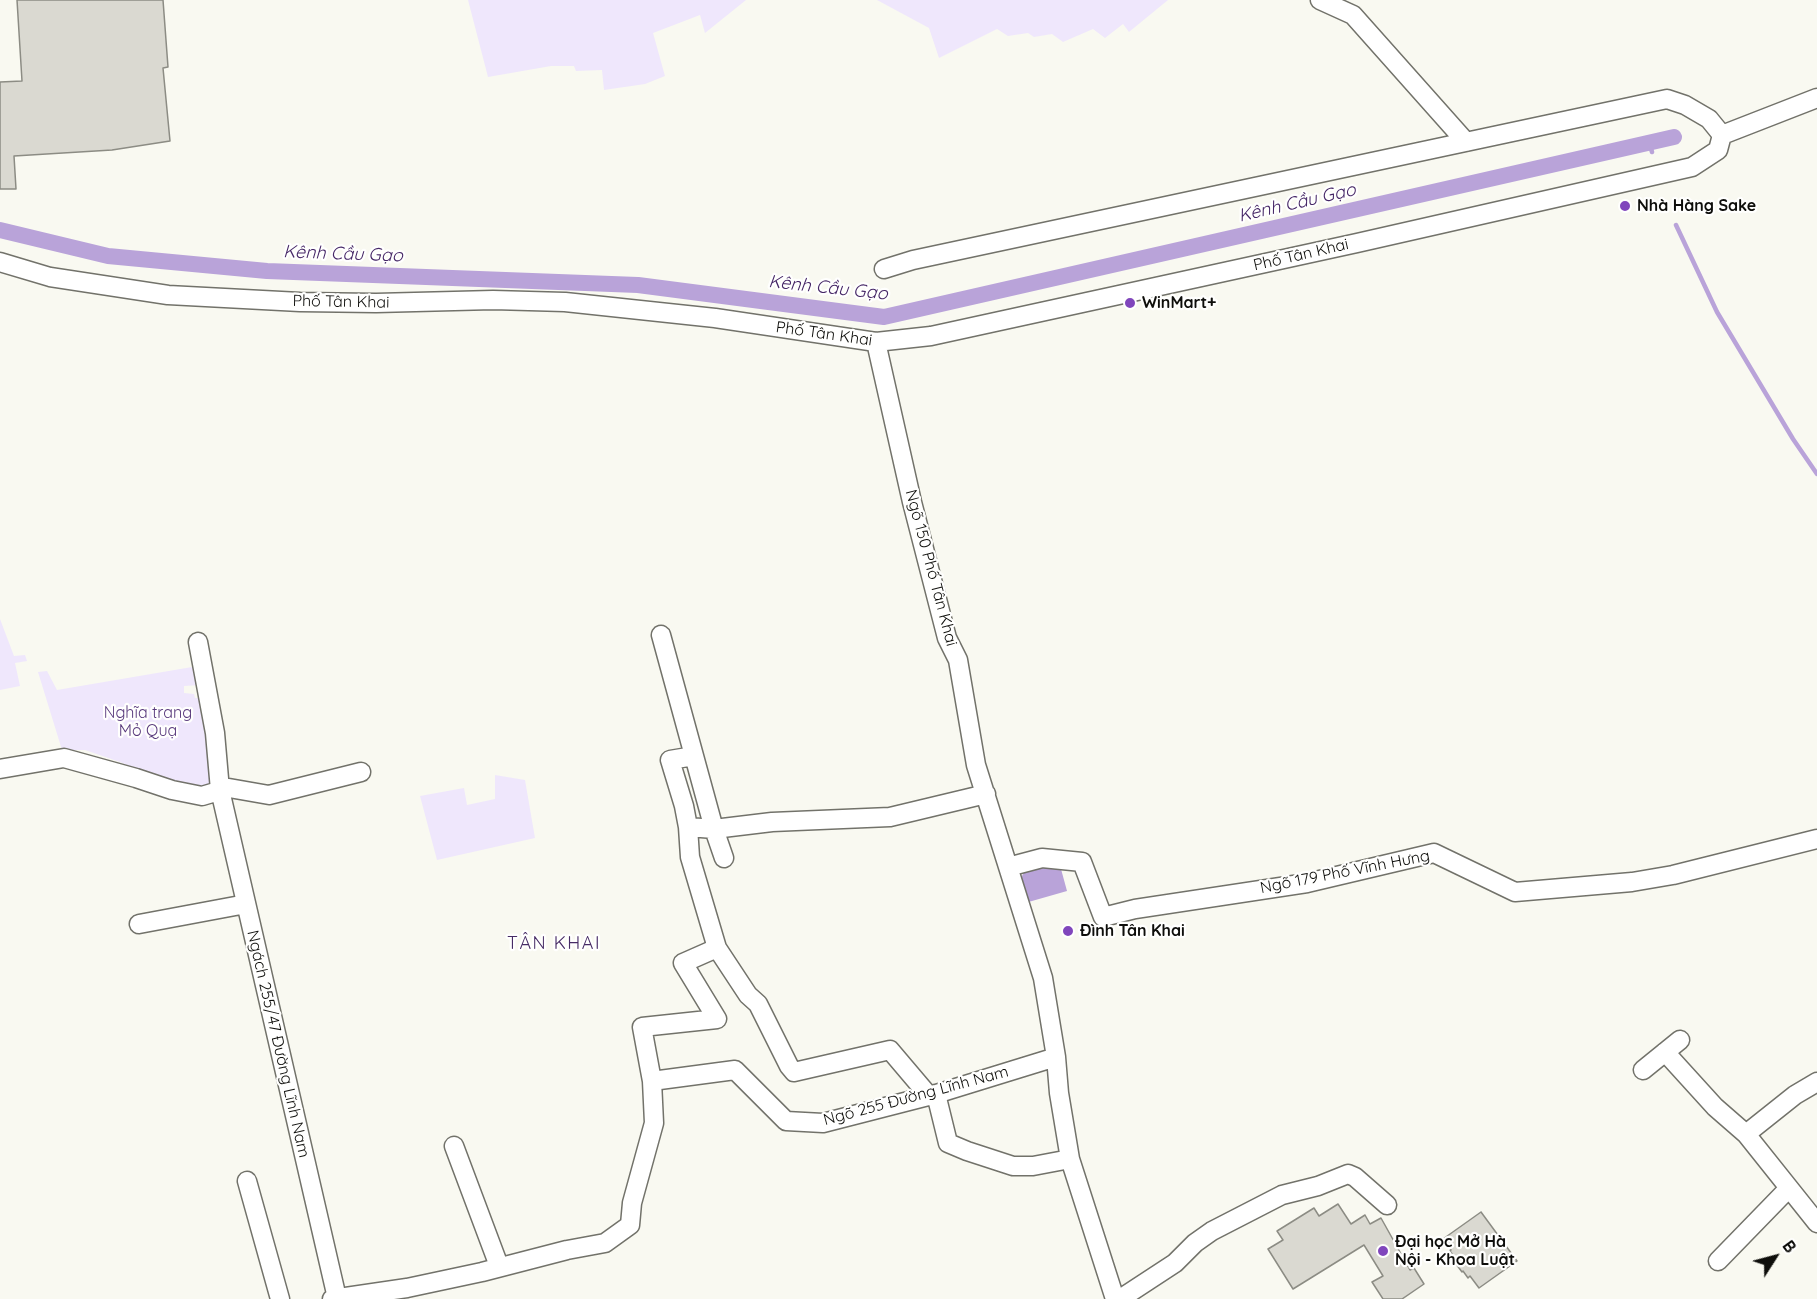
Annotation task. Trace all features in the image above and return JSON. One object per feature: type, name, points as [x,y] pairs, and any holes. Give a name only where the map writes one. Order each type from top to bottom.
[{"type":"street","points":[[1320,0],[1353,15],[1466,142]]},
{"type":"street","points":[[884,269],[913,260],[1667,99],[1685,105],[1709,118],[1722,135],[1817,98]]},
{"type":"street","name":"Phố Tân Khai","points":[[0,262],[50,277],[168,295],[300,302],[493,300],[565,302],[715,318],[876,342],[931,336],[1692,167],[1718,150],[1722,135]]},
{"type":"street","name":"Ngõ 150 Phố Tân Khai","points":[[876,342],[912,502],[947,638],[958,660],[976,765],[986,794]]},
{"type":"street","points":[[662,635],[714,829],[724,858]]},
{"type":"street","name":"Ngách 255/47 Đường Lĩnh Nam","points":[[198,642],[215,734],[220,790],[335,1299]]},
{"type":"street","points":[[694,756],[670,760],[688,827],[690,857],[717,948],[748,995],[758,1004],[794,1072],[890,1050],[932,1095],[948,1143],[1013,1166],[1033,1166],[1070,1159]]},
{"type":"street","points":[[0,769],[64,758],[172,790],[202,796],[229,788],[269,795],[361,772]]},
{"type":"street","points":[[688,827],[714,829],[772,822],[890,817],[986,794],[1043,978],[1070,1159],[1115,1299]]},
{"type":"street","name":"Ngõ 179 Phố Vĩnh Hưng","points":[[1008,867],[1042,858],[1082,862],[1103,916],[1135,909],[1307,883],[1434,853],[1515,892],[1632,882],[1673,875],[1817,838]]},
{"type":"street","points":[[139,924],[246,904]]},
{"type":"street","points":[[335,1299],[398,1290],[605,1243],[630,1225],[632,1203],[654,1123],[652,1081],[642,1027],[717,1019],[683,963],[717,948]]},
{"type":"street","points":[[1643,1070],[1680,1040]]},
{"type":"street","points":[[1665,1053],[1715,1107],[1746,1134],[1817,1223]]},
{"type":"street","name":"Ngõ 255 Đường Lĩnh Nam","points":[[652,1081],[735,1070],[786,1121],[823,1123],[932,1095],[1056,1057]]},
{"type":"street","points":[[1746,1134],[1795,1095],[1817,1082]]},
{"type":"street","points":[[454,1146],[499,1266]]},
{"type":"street","points":[[1120,1299],[1175,1263],[1195,1243],[1212,1231],[1282,1195],[1318,1186],[1348,1174],[1355,1177],[1388,1205]]},
{"type":"street","points":[[247,1180],[280,1299]]},
{"type":"street","points":[[1718,1261],[1789,1188]]},
{"type":"green space","points":[[468,0],[746,0],[705,33],[700,15],[653,33],[665,76],[645,84],[604,90],[602,70],[576,71],[574,66],[551,66],[488,77]]},
{"type":"green space","points":[[877,0],[1168,0],[1129,32],[1123,24],[1105,38],[1093,29],[1063,42],[1052,34],[1034,37],[1028,33],[1008,36],[997,29],[939,58],[929,28]]},
{"type":"green space","points":[[0,619],[14,656],[25,655],[27,661],[15,663],[20,686],[0,690]]},
{"type":"green space","name":"Nghĩa trang Mỏ Quạ","points":[[198,666],[200,685],[184,686],[184,693],[194,694],[195,698],[203,698],[213,787],[194,791],[85,750],[62,750],[38,672],[47,671],[57,690]]},
{"type":"green space","points":[[495,775],[525,780],[535,838],[437,860],[420,796],[464,788],[467,805],[495,799]]},
{"type":"shaded area","points":[[1047,864],[1061,869],[1067,891],[1025,903],[1020,879],[1027,868]]},
{"type":"building","points":[[17,0],[163,0],[168,67],[163,68],[170,141],[112,150],[14,156],[16,189],[0,189],[0,82],[22,81]]},
{"type":"building","points":[[1338,1204],[1351,1224],[1365,1215],[1370,1224],[1381,1218],[1410,1270],[1414,1268],[1424,1284],[1402,1299],[1383,1299],[1372,1282],[1383,1276],[1364,1245],[1293,1289],[1268,1249],[1283,1240],[1277,1231],[1314,1208],[1319,1216]]},
{"type":"building","points":[[1481,1212],[1517,1261],[1479,1288],[1453,1260],[1455,1258],[1443,1239]]},
{"type":"waterway","name":"Kênh Cầu Gạo","points":[[0,230],[108,256],[267,271],[638,285],[884,317],[1674,137]]},
{"type":"waterway","points":[[1649,142],[1652,152]]},
{"type":"waterway","points":[[1676,225],[1717,312],[1793,439],[1817,474]]},
{"type":"place","name":"Nhà Hàng Sake","points":[[1625,206]]},
{"type":"place","name":"WinMart+","points":[[1130,303]]},
{"type":"place","name":"Đình Tân Khai","points":[[1068,931]]},
{"type":"place","name":"Đại học Mở Hà Nội - Khoa Luật","points":[[1383,1251]]},
{"type":"district","name":"TÂN KHAI","points":[[554,944]]}]
